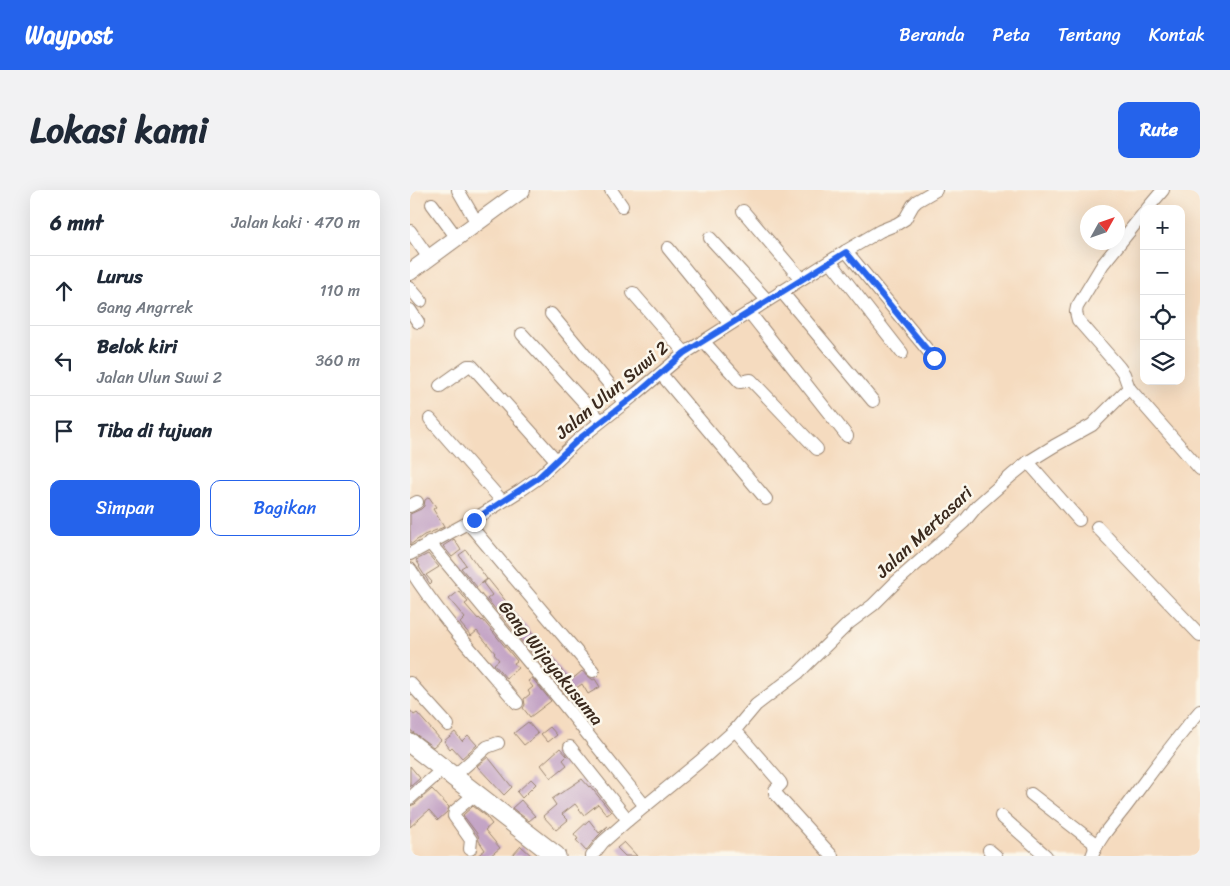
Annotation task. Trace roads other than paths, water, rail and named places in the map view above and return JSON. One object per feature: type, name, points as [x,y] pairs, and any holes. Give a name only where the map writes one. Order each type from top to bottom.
[{"type":"highway","points":[[410,743],[553,855]]},
{"type":"main road","points":[[410,272],[522,190]]},
{"type":"street","points":[[458,190],[477,223]]},
{"type":"street","points":[[610,190],[622,206]]},
{"type":"street","name":"Jalan Ulun Suwi 2","points":[[410,554],[468,523],[538,478],[601,421],[684,353],[729,323],[880,231],[898,224],[905,219],[912,205],[936,190]]},
{"type":"street","points":[[1151,205],[1163,190]]},
{"type":"street","points":[[432,204],[457,238]]},
{"type":"street","points":[[743,211],[801,280]]},
{"type":"street","points":[[1140,218],[1103,264],[1077,307],[1076,312],[1078,320],[1124,374],[1129,388],[1200,469]]},
{"type":"street","points":[[410,230],[429,258]]},
{"type":"street","points":[[710,238],[766,300]]},
{"type":"street","points":[[668,248],[729,323]]},
{"type":"street","points":[[846,252],[934,358]]},
{"type":"street","points":[[830,262],[902,353]]},
{"type":"street","points":[[410,288],[421,301]]},
{"type":"street","points":[[782,291],[873,401]]},
{"type":"street","points":[[633,293],[684,353]]},
{"type":"street","points":[[410,310],[418,322]]},
{"type":"street","points":[[749,312],[847,436]]},
{"type":"street","points":[[551,314],[625,403]]},
{"type":"street","points":[[522,334],[601,421]]},
{"type":"street","points":[[703,341],[740,382],[751,380],[817,449]]},
{"type":"street","points":[[440,386],[468,366],[472,366],[556,460]]},
{"type":"street","points":[[660,374],[766,499]]},
{"type":"street","name":"Jalan Mertasari","points":[[592,856],[603,842],[735,730],[756,705],[798,672],[849,623],[873,605],[900,578],[964,522],[981,502],[1028,462],[1092,425],[1129,388]]},
{"type":"street","points":[[430,419],[502,501]]},
{"type":"street","points":[[1028,462],[1079,520]]},
{"type":"street","points":[[468,523],[593,671]]},
{"type":"street","points":[[1097,527],[1200,635]]},
{"type":"street","name":"Gang Wijayakusuma","points":[[430,542],[645,806]]},
{"type":"street","points":[[410,569],[424,592],[517,704]]},
{"type":"street","points":[[410,683],[448,725]]},
{"type":"street","points":[[1094,852],[1183,730],[1200,710]]},
{"type":"street","points":[[735,730],[780,782],[775,793],[832,856]]},
{"type":"street","points":[[410,792],[445,770],[498,743]]},
{"type":"street","points":[[570,747],[628,820]]},
{"type":"street","points":[[410,798],[445,770]]},
{"type":"street","points":[[470,849],[470,840],[454,816],[456,811],[475,794]]},
{"type":"street","points":[[1031,794],[1093,842],[1094,852]]},
{"type":"street","points":[[1001,816],[1046,856]]}]
